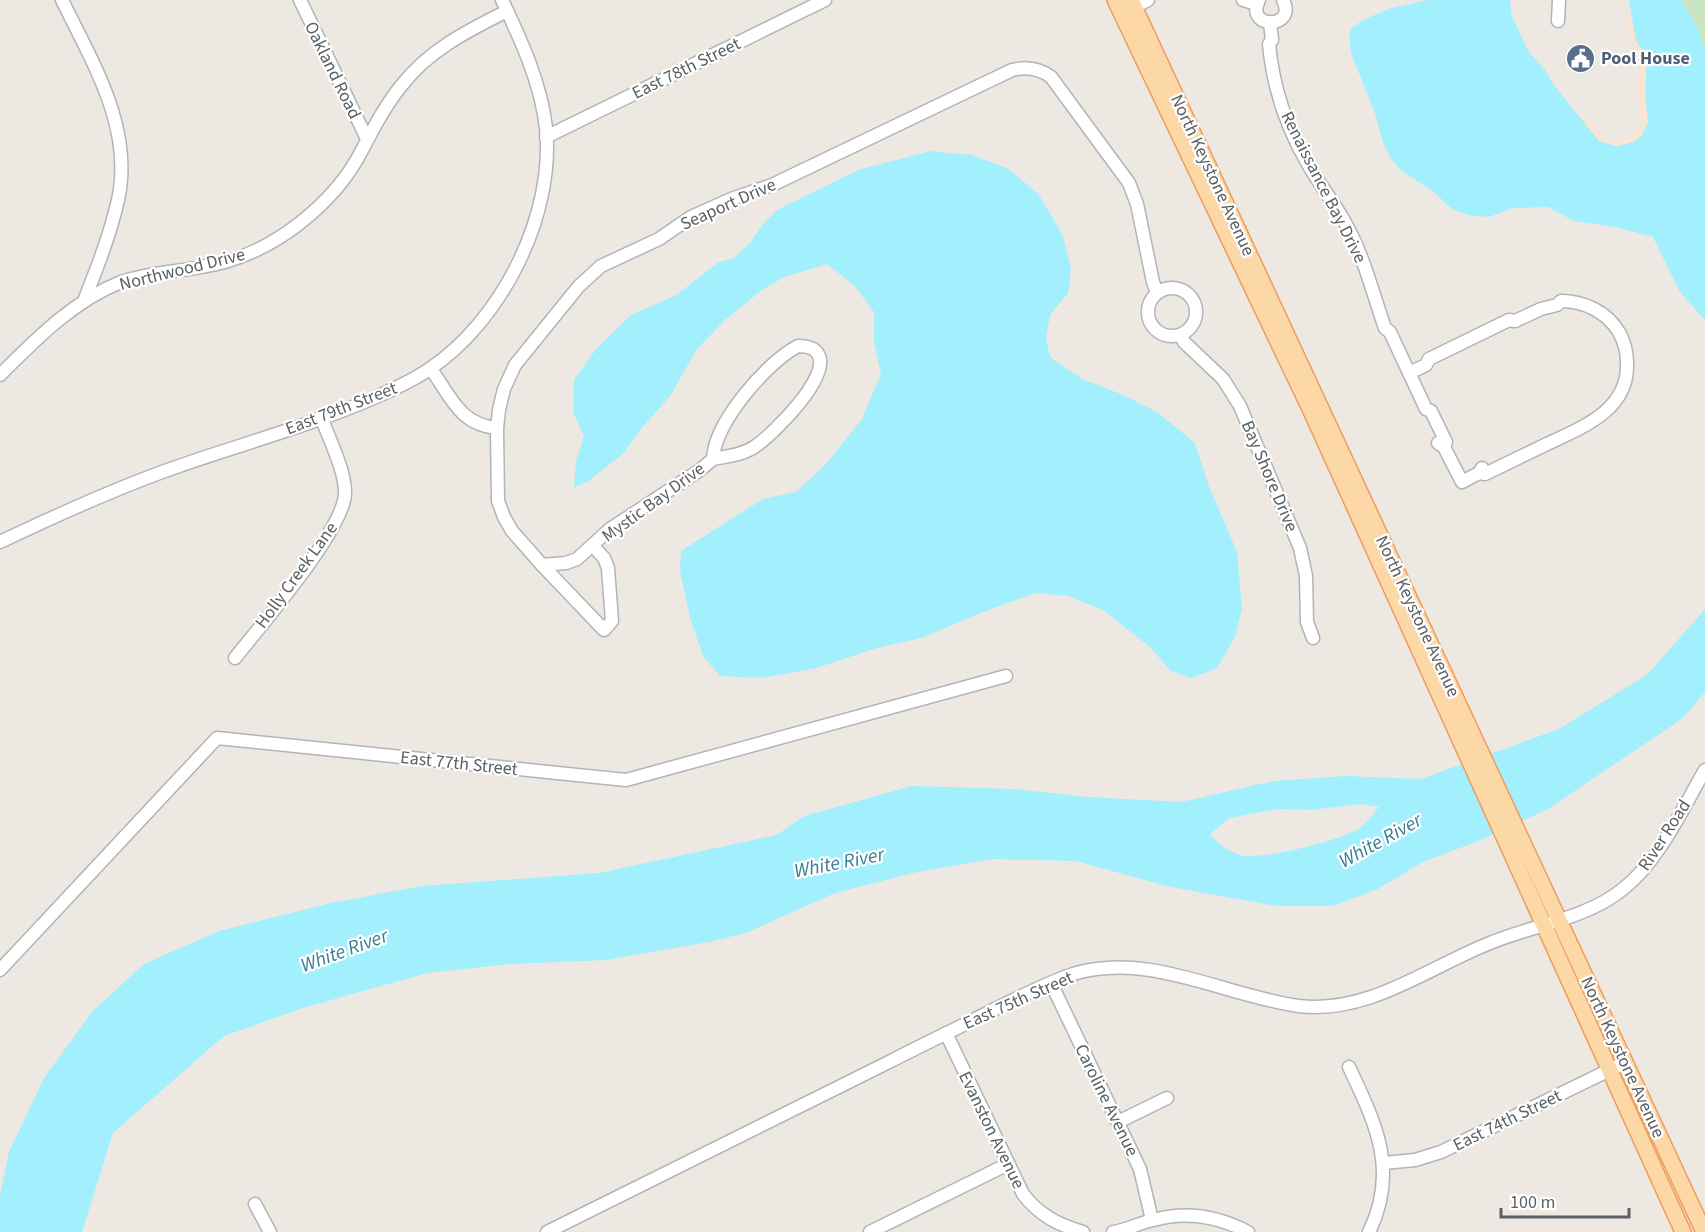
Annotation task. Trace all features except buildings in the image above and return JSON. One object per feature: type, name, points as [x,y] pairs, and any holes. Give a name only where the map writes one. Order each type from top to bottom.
[{"type":"main road","name":"North Keystone Avenue","points":[[1115,0],[1423,642]]},
{"type":"main road","name":"North Keystone Avenue","points":[[1138,2],[1515,844],[1552,923],[1626,1062],[1703,1226]]},
{"type":"main road","name":"North Keystone Avenue","points":[[1552,923],[1609,1070],[1684,1232]]},
{"type":"street","points":[[62,0],[110,101],[117,125],[121,154],[119,193],[115,215],[104,252],[84,301]]},
{"type":"street","name":"Oakland Road","points":[[300,0],[367,139]]},
{"type":"street","name":"East 78th Street","points":[[546,137],[825,0]]},
{"type":"street","name":"Renaissance Bay Drive","points":[[1243,0],[1258,2],[1258,16],[1270,23],[1272,40],[1276,43],[1289,104],[1299,132],[1361,238],[1391,326],[1390,332],[1409,373],[1426,409],[1424,414],[1462,482],[1479,473],[1485,474],[1602,416],[1621,392],[1627,369],[1626,350],[1618,339],[1611,321],[1595,309],[1572,301],[1561,301],[1557,305],[1541,309],[1515,321],[1513,326],[1432,366],[1426,364],[1409,373]]},
{"type":"street","points":[[1270,23],[1279,21],[1284,16],[1286,10],[1283,0]]},
{"type":"street","points":[[1558,21],[1559,0]]},
{"type":"street","name":"Northwood Drive","points":[[0,375],[47,330],[84,301],[123,282],[149,275],[211,266],[246,255],[276,240],[307,217],[333,191],[350,170],[393,95],[423,62],[504,6]]},
{"type":"street","name":"East 79th Street","points":[[0,542],[140,481],[322,418],[384,393],[431,369],[475,328],[494,304],[514,271],[528,239],[541,195],[546,137],[544,112],[534,77],[504,6]]},
{"type":"street","name":"Seaport Drive","points":[[497,428],[500,402],[515,365],[579,286],[601,266],[659,239],[698,213],[772,185],[1020,68],[1037,69],[1054,80],[1129,183],[1135,197],[1153,282],[1158,293]]},
{"type":"street","points":[[1158,293],[1168,288],[1177,288],[1187,293],[1194,302],[1197,311],[1195,322],[1188,331],[1180,336]]},
{"type":"street","name":"Bay Shore Drive","points":[[1158,293],[1149,306],[1148,317],[1151,324],[1161,334],[1180,336],[1223,380],[1240,406],[1300,548],[1306,576],[1307,622],[1313,638]]},
{"type":"street","points":[[798,346],[814,349],[821,361],[819,372],[795,408],[762,442],[752,449],[713,459],[714,445],[723,426],[764,372],[780,357],[798,346]]},
{"type":"street","points":[[431,369],[467,419],[478,425],[497,428]]},
{"type":"street","name":"Holly Creek Lane","points":[[235,658],[310,562],[342,507],[345,492],[343,480],[322,418]]},
{"type":"street","name":"Mystic Bay Drive","points":[[497,428],[498,501],[512,531],[604,630],[612,621],[609,577],[605,561],[593,546]]},
{"type":"street","name":"Mystic Bay Drive","points":[[542,565],[566,563],[577,558],[610,529],[713,459]]},
{"type":"street","name":"East 77th Street","points":[[0,970],[217,738],[626,780],[1006,676]]},
{"type":"street","name":"River Road","points":[[1552,923],[1605,901],[1636,878],[1662,842],[1705,770]]},
{"type":"street","name":"East 75th Street","points":[[547,1232],[569,1227],[946,1033],[1051,983],[1090,970],[1131,968],[1156,971],[1275,1002],[1331,1006],[1363,1000],[1388,991],[1493,941],[1552,923]]},
{"type":"street","name":"Caroline Avenue","points":[[1051,983],[1140,1169],[1152,1220]]},
{"type":"street","name":"Evanston Avenue","points":[[946,1033],[1023,1194],[1036,1209],[1058,1224],[1083,1232]]},
{"type":"street","name":"East 74th Street","points":[[1384,1163],[1415,1160],[1441,1152],[1626,1062]]},
{"type":"street","points":[[1349,1067],[1374,1121],[1384,1163],[1378,1212],[1369,1232]]},
{"type":"street","points":[[1118,1122],[1167,1098]]},
{"type":"street","points":[[870,1232],[1008,1164]]},
{"type":"street","points":[[255,1204],[270,1232]]},
{"type":"street","points":[[1113,1232],[1176,1215],[1203,1216],[1248,1232]]},
{"type":"street","points":[[1684,1232],[1703,1226]]},
{"type":"green space","points":[[1681,0],[1705,0],[1705,50],[1696,24]]},
{"type":"sand","points":[[1625,20],[1636,23],[1650,58],[1649,125],[1637,141],[1605,148],[1578,120],[1587,121],[1605,141],[1611,142],[1625,140],[1641,127],[1638,93],[1640,58],[1625,30]]},
{"type":"water","points":[[1429,0],[1510,0],[1511,14],[1528,51],[1599,141],[1617,146],[1634,142],[1642,135],[1648,122],[1645,96],[1647,58],[1636,41],[1629,0],[1681,0],[1696,24],[1705,50],[1705,320],[1680,292],[1653,237],[1616,227],[1574,221],[1548,207],[1513,208],[1489,217],[1468,215],[1452,209],[1434,192],[1400,170],[1383,143],[1375,113],[1351,53],[1349,34],[1352,28],[1363,20],[1391,8]]},
{"type":"water","points":[[931,151],[972,155],[1009,169],[1039,195],[1063,236],[1071,269],[1068,293],[1050,315],[1046,338],[1050,357],[1082,379],[1121,394],[1157,412],[1195,443],[1208,484],[1237,552],[1242,608],[1235,637],[1217,668],[1192,678],[1171,671],[1150,647],[1103,610],[1068,596],[1035,593],[921,638],[877,648],[816,668],[762,678],[720,676],[703,656],[690,618],[680,571],[681,551],[763,499],[796,492],[826,464],[862,419],[881,374],[874,342],[874,312],[854,285],[827,264],[784,277],[762,290],[725,320],[697,349],[670,396],[639,431],[623,454],[587,482],[574,487],[576,461],[584,436],[573,412],[574,380],[596,349],[631,315],[675,296],[719,262],[734,258],[750,243],[762,225],[777,210],[858,170]]},
{"type":"water","name":"White River","points":[[1705,609],[1705,692],[1683,718],[1548,809],[1481,840],[1423,862],[1378,889],[1333,906],[1276,906],[1166,886],[1076,861],[991,859],[913,873],[835,893],[748,932],[714,941],[606,960],[510,964],[427,973],[303,1008],[224,1036],[113,1133],[82,1232],[0,1232],[0,1196],[9,1152],[44,1078],[92,1012],[144,964],[219,931],[331,903],[422,886],[599,873],[777,835],[804,816],[912,786],[1013,789],[1088,797],[1181,802],[1274,781],[1346,776],[1421,779],[1559,729],[1648,674]],"holes":[[[1360,804],[1379,807],[1363,826],[1351,833],[1320,843],[1264,855],[1240,855],[1216,841],[1210,834],[1229,818],[1277,809],[1311,810]]]},
{"type":"place","name":"Pool House","points":[[1580,58]]}]
